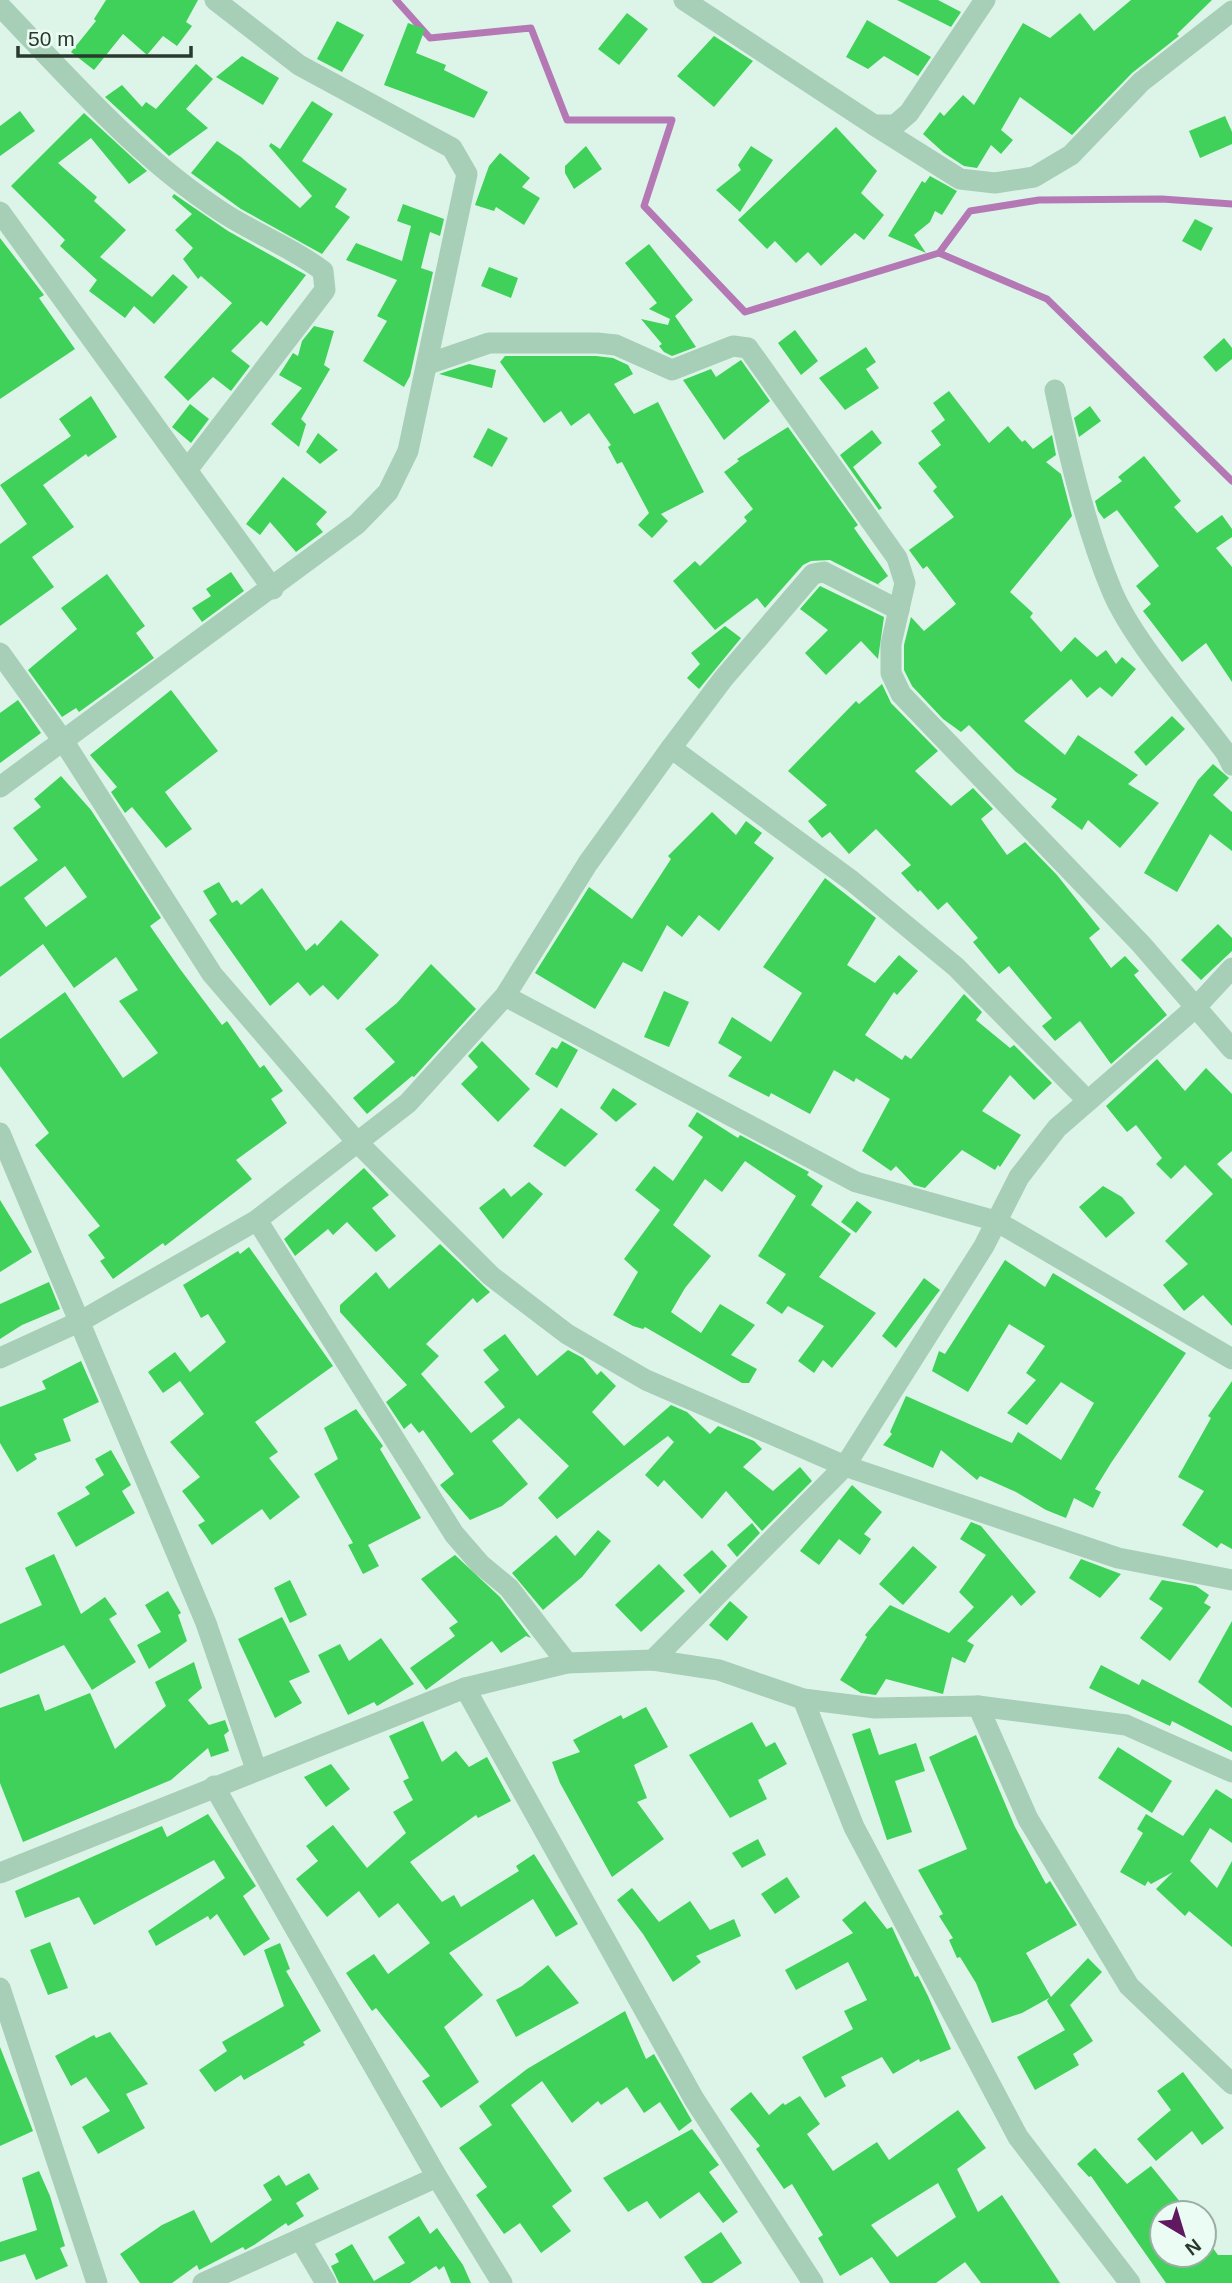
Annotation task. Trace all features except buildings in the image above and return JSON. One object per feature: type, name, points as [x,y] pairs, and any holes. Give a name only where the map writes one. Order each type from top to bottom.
[{"type":"street","points":[[0,787],[273,589],[357,524],[388,492],[408,451],[467,174],[452,148],[299,65],[215,0]]},
{"type":"street","points":[[874,125],[895,125],[909,113],[985,0]]},
{"type":"street","points":[[697,3],[874,125],[960,179],[995,183],[1034,177],[1071,155],[1141,82],[1232,11]]},
{"type":"street","points":[[0,6],[120,131],[222,212],[307,259],[323,271],[325,290],[187,470]]},
{"type":"street","points":[[0,212],[273,589]]},
{"type":"street","points":[[428,364],[489,343],[597,343],[616,345],[672,370],[733,346],[748,348],[897,558],[905,583],[891,644],[891,673],[901,694],[1141,944],[1232,1049]]},
{"type":"street","points":[[1055,390],[1068,451],[1112,592],[1139,636],[1226,753],[1232,765]]},
{"type":"street","points":[[0,1358],[81,1321],[257,1220],[408,1102],[505,996],[588,863],[671,748],[723,679],[813,574],[824,572],[899,610]]},
{"type":"street","points":[[0,653],[64,742],[212,974],[356,1142],[491,1276],[567,1334],[646,1380],[845,1466],[1118,1558],[1232,1580]]},
{"type":"street","points":[[671,748],[852,881],[956,967],[1088,1101]]},
{"type":"street","points":[[653,1660],[845,1466],[996,1221],[1019,1177],[1057,1128],[1196,1007],[1232,968]]},
{"type":"street","points":[[505,996],[856,1182],[996,1221],[1232,1359]]},
{"type":"street","points":[[0,1133],[206,1623],[256,1769]]},
{"type":"street","points":[[257,1220],[454,1534],[480,1564],[509,1588],[567,1663]]},
{"type":"street","points":[[0,1873],[465,1688],[567,1663],[653,1660],[719,1670],[803,1699],[875,1709],[978,1706],[1126,1725],[1232,1772]]},
{"type":"street","points":[[465,1688],[694,2098],[813,2283]]},
{"type":"street","points":[[803,1699],[854,1827],[1018,2137],[1130,2283]]},
{"type":"street","points":[[978,1706],[1028,1819],[1129,1986],[1232,2084]]},
{"type":"street","points":[[214,1786],[437,2176],[502,2283]]},
{"type":"street","points":[[0,1988],[97,2283]]},
{"type":"street","points":[[203,2283],[437,2176]]},
{"type":"street","points":[[300,2239],[326,2283]]},
{"type":"waterway","points":[[396,0],[430,38],[531,28],[567,120],[672,120],[644,206],[745,312],[939,253],[1047,299],[1232,481]]},
{"type":"waterway","points":[[939,253],[970,211],[1039,200],[1162,199],[1232,204]]}]
